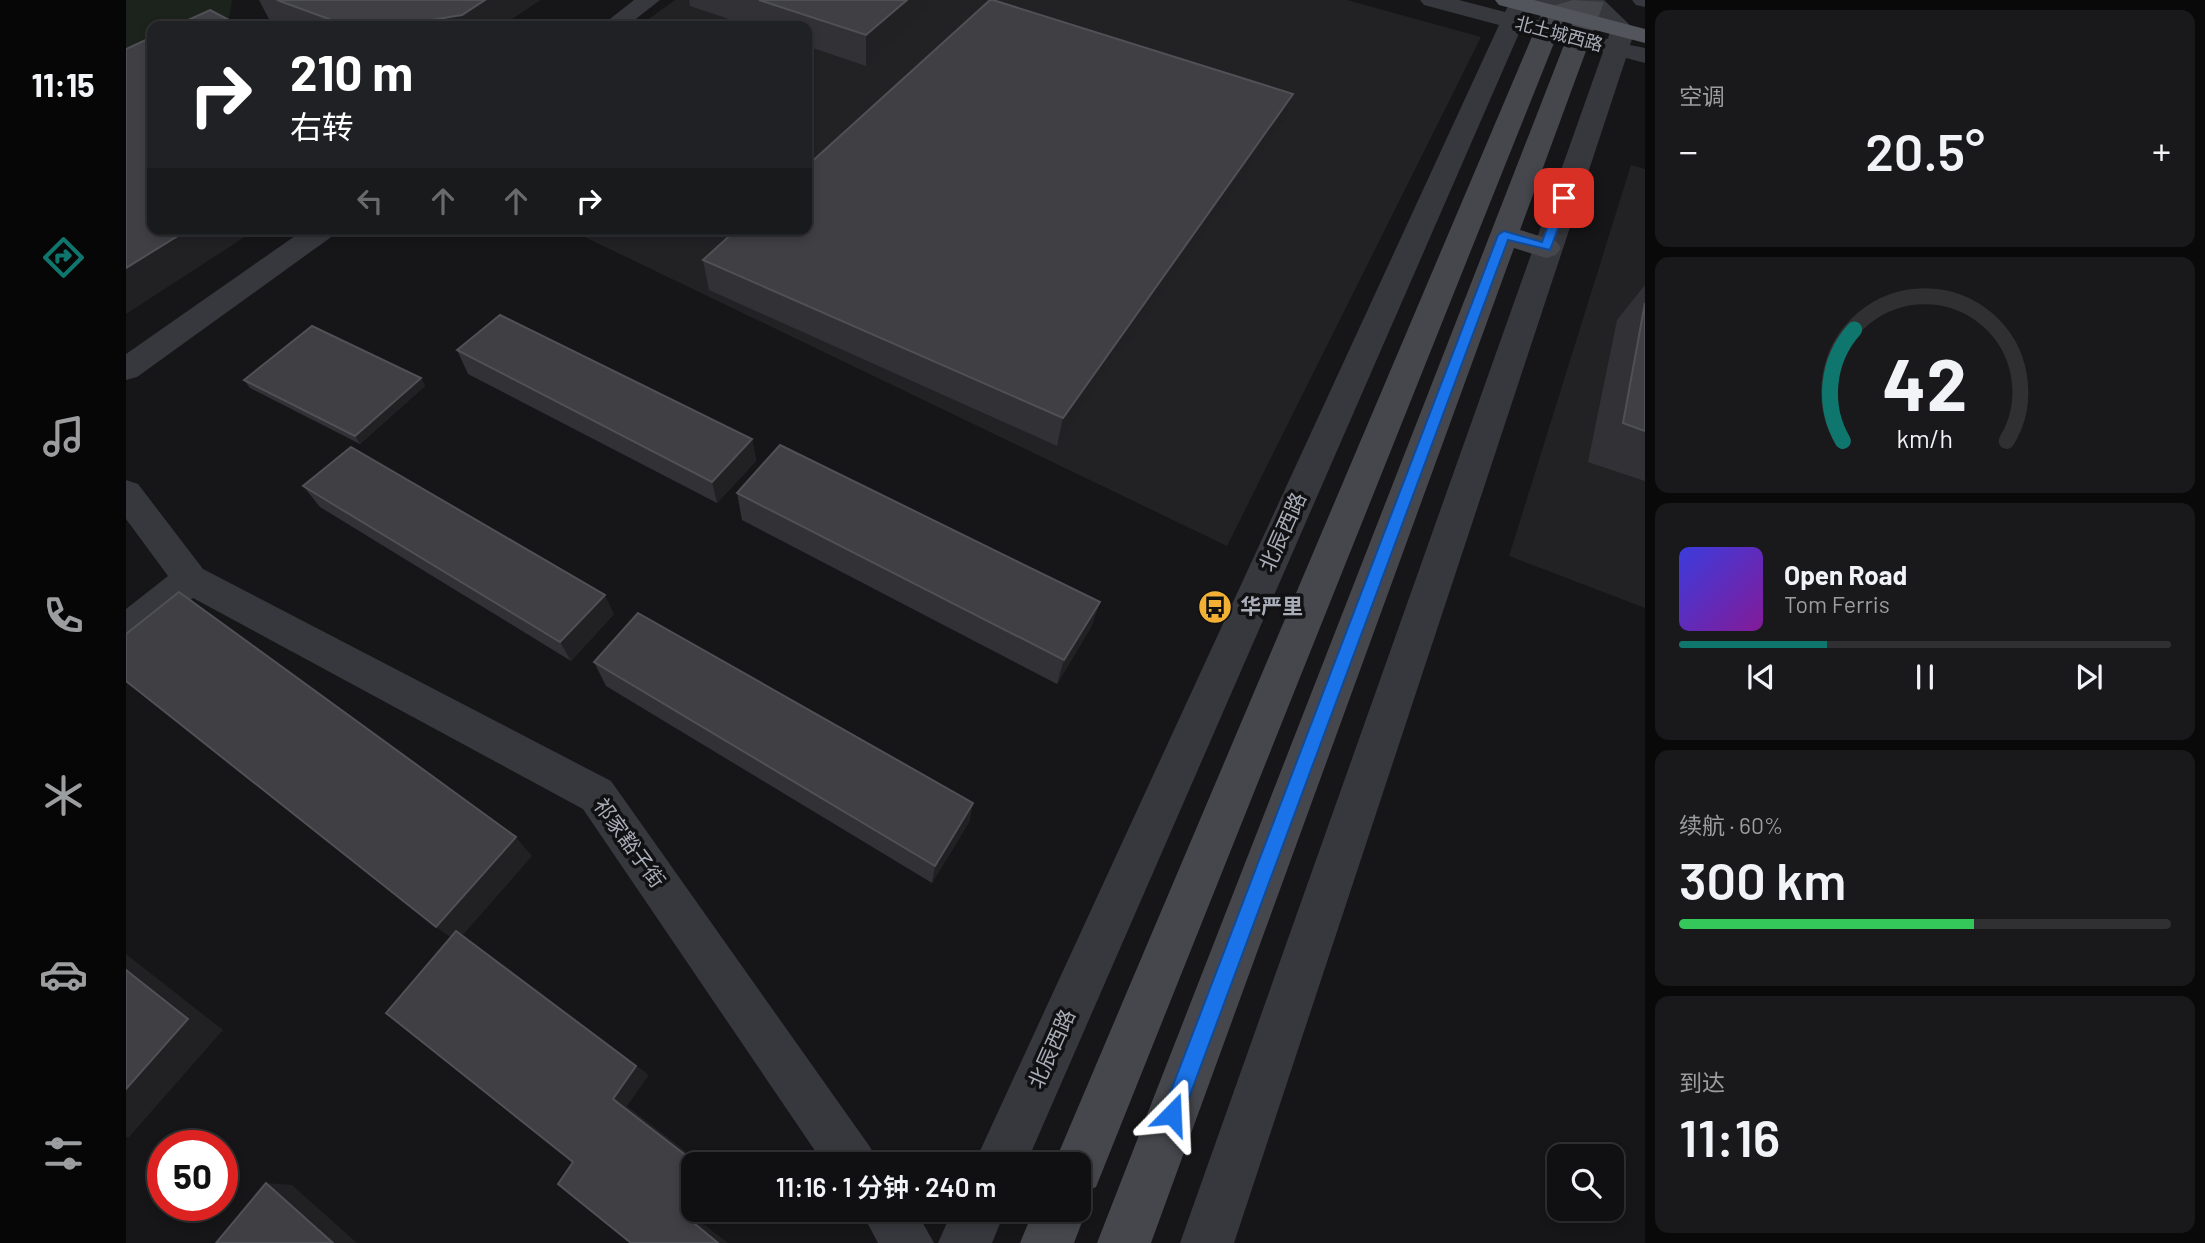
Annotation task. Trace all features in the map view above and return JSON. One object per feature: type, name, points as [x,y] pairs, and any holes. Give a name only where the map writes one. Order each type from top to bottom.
[{"type":"main road","points":[[1124,1243],[1504,235],[1557,13]]},
{"type":"main road","points":[[1085,1152],[1557,13]]},
{"type":"main road","points":[[1504,235],[1546,248]]},
{"type":"main road","points":[[1047,1243],[1056,1222]]},
{"type":"street","points":[[619,21],[649,0]]},
{"type":"street","name":"北土城西路","points":[[1432,0],[1557,13],[1632,33],[1645,57]]},
{"type":"street","points":[[1207,1243],[1282,1034],[1546,248],[1632,33],[1557,13]]},
{"type":"street","name":"北辰西路","points":[[1006,1152],[1557,13]]},
{"type":"street","points":[[126,369],[316,235]]},
{"type":"street","points":[[126,493],[190,579],[126,631]]},
{"type":"street","name":"祁家豁子街","points":[[190,579],[597,795],[845,1152]]},
{"type":"street","points":[[894,1222],[908,1243]]},
{"type":"street","points":[[965,1243],[974,1222]]},
{"type":"shaded area","points":[[126,0],[232,0],[229,21],[147,21],[147,79],[126,89]]},
{"type":"shaded area","points":[[675,0],[1347,0],[1481,37],[1227,546],[580,235],[812,235],[812,21],[646,21]]},
{"type":"shaded area","points":[[1631,165],[1645,169],[1645,608],[1509,556]]},
{"type":"building","points":[[277,0],[485,0],[462,15],[425,21],[334,21]]},
{"type":"building","points":[[759,0],[907,0],[866,35]]},
{"type":"building","points":[[990,0],[1293,94],[1063,418],[703,260],[730,235],[812,235],[812,161]]},
{"type":"building","points":[[210,10],[231,21],[186,21]]},
{"type":"building","points":[[147,39],[147,235],[179,235],[126,268],[126,49]]},
{"type":"building","points":[[1645,303],[1645,431],[1623,423]]},
{"type":"building","points":[[500,315],[752,439],[712,482],[457,350]]},
{"type":"building","points":[[312,326],[421,378],[355,436],[244,380]]},
{"type":"building","points":[[780,445],[1100,602],[1064,660],[737,493]]},
{"type":"building","points":[[351,447],[605,595],[560,642],[303,486]]},
{"type":"building","points":[[179,592],[516,837],[436,927],[126,681],[126,634]]},
{"type":"building","points":[[638,613],[973,803],[935,866],[594,662]]},
{"type":"building","points":[[456,931],[636,1066],[613,1099],[681,1152],[681,1222],[693,1222],[718,1243],[631,1243],[558,1184],[573,1162],[386,1013]]},
{"type":"building","points":[[126,970],[188,1019],[126,1089]]},
{"type":"building","points":[[266,1183],[333,1243],[216,1243],[234,1221],[238,1221],[238,1217]]},
{"type":"place","name":"华严里","points":[[1215,607]]},
{"type":"route","points":[[1172,1114],[1504,235],[1546,248],[1564,198]]}]
